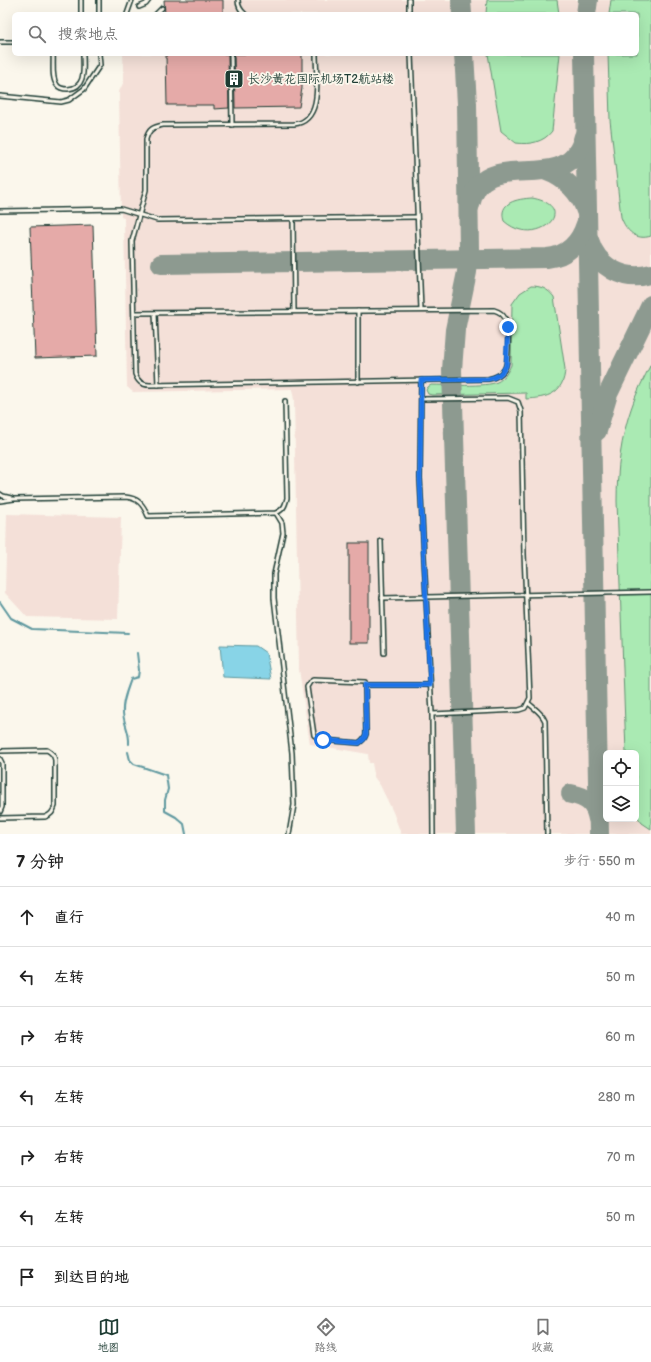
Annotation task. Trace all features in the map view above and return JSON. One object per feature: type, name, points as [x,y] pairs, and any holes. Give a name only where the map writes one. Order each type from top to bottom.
[{"type":"lane","points":[[81,0],[81,12]]},
{"type":"lane","points":[[98,0],[99,12]]},
{"type":"lane","points":[[128,12],[132,0]]},
{"type":"lane","points":[[139,7],[146,4],[149,0]]},
{"type":"lane","points":[[238,0],[242,12]]},
{"type":"lane","points":[[409,0],[409,12]]},
{"type":"lane","points":[[158,12],[162,8]]},
{"type":"lane","points":[[0,42],[12,42]]},
{"type":"lane","points":[[53,56],[54,79],[56,85],[65,89],[71,89],[78,86],[82,81],[83,56]]},
{"type":"lane","points":[[0,96],[61,102],[70,100],[84,89],[100,65],[99,56]]},
{"type":"lane","points":[[231,56],[232,124]]},
{"type":"lane","points":[[134,313],[494,310],[503,314],[508,327],[506,366],[504,370],[497,377],[488,379],[145,385],[137,379],[135,374],[132,241],[146,190],[146,139],[148,132],[152,128],[164,125],[294,124],[304,122],[313,113],[316,99],[316,56]]},
{"type":"lane","points":[[411,56],[421,310]]},
{"type":"lane","points":[[0,211],[121,209],[157,220],[417,217]]},
{"type":"lane","points":[[293,219],[294,311]]},
{"type":"lane","points":[[358,311],[358,382]]},
{"type":"lane","points":[[155,313],[158,385]]},
{"type":"lane","points":[[421,380],[420,478],[432,714],[433,834]]},
{"type":"lane","points":[[421,399],[508,398],[518,402],[522,411],[530,693],[528,704],[525,708],[519,710],[432,714]]},
{"type":"lane","points":[[0,501],[14,499],[132,498],[140,502],[148,516],[276,513],[281,511],[285,506],[287,498],[285,401]]},
{"type":"lane","points":[[0,494],[14,499]]},
{"type":"lane","points":[[276,513],[282,523],[283,532],[274,574],[274,598],[292,753],[294,805],[289,834]]},
{"type":"lane","points":[[381,541],[384,653]]},
{"type":"lane","points":[[382,598],[651,592]]},
{"type":"lane","points":[[365,685],[366,734],[364,739],[359,743],[323,740],[316,737],[313,732],[307,687],[313,680],[365,682],[365,685],[430,685]]},
{"type":"lane","points":[[528,704],[540,712],[545,721],[547,834]]},
{"type":"lane","points":[[0,751],[47,750],[51,752],[55,760],[56,806],[51,815],[45,817],[0,818]]},
{"type":"lane","points":[[0,759],[2,763],[2,807],[0,812]]},
{"type":"shaded area","points":[[164,0],[651,0],[651,834],[401,834],[393,812],[380,785],[374,777],[372,763],[369,763],[368,754],[310,744],[299,669],[294,400],[292,389],[133,392],[127,387],[124,218],[121,217],[119,92],[124,81],[123,56],[639,56],[639,12],[165,12]]},
{"type":"shaded area","points":[[7,514],[121,517],[118,619],[27,617],[5,593]]},
{"type":"green space","points":[[487,0],[557,0],[559,12],[486,12]]},
{"type":"green space","points":[[611,0],[651,0],[651,236],[646,237],[632,234],[626,227],[621,217],[610,120],[608,56],[639,56],[639,12],[609,12]]},
{"type":"green space","points":[[488,56],[560,56],[552,131],[549,135],[536,142],[526,144],[516,143],[501,131]]},
{"type":"green space","points":[[532,198],[546,203],[553,209],[554,217],[549,224],[540,229],[529,231],[516,229],[504,221],[503,215],[506,206],[520,199]]},
{"type":"green space","points":[[531,286],[544,288],[554,297],[565,369],[564,377],[558,389],[547,396],[526,399],[526,393],[428,394],[426,390],[431,385],[485,385],[497,382],[504,377],[511,365],[512,304],[520,293]]},
{"type":"green space","points":[[651,364],[651,829],[639,819],[639,750],[626,750],[617,501],[622,443],[635,397]]},
{"type":"water","points":[[220,645],[256,646],[266,653],[271,679],[223,677]]},
{"type":"building","points":[[164,0],[223,0],[223,12],[165,12]]},
{"type":"building","points":[[166,56],[228,56],[229,108],[214,109],[214,105],[167,105]]},
{"type":"building","points":[[234,56],[302,56],[302,88],[299,107],[235,108]]},
{"type":"building","points":[[93,225],[97,356],[35,358],[30,227]]},
{"type":"building","points":[[349,543],[369,543],[369,643],[349,643]]},
{"type":"waterway","points":[[0,602],[11,618],[32,629],[128,633]]},
{"type":"waterway","points":[[129,744],[129,736],[124,717],[123,705],[131,679],[138,677],[139,670],[137,653]]},
{"type":"waterway","points":[[128,752],[130,760],[134,764],[166,775],[168,789],[165,800],[165,811],[176,817],[184,824],[186,834]]},
{"type":"taxiway","points":[[461,0],[462,12]]},
{"type":"taxiway","points":[[586,12],[588,0]]},
{"type":"taxiway","points":[[464,56],[467,104],[469,249],[467,272],[455,330],[452,370],[466,834]]},
{"type":"taxiway","points":[[584,56],[599,834]]},
{"type":"taxiway","points":[[470,205],[478,186],[491,176],[508,172],[544,170],[561,166],[575,156],[584,136]]},
{"type":"taxiway","points":[[547,171],[560,177],[571,186],[584,204],[586,211]]},
{"type":"taxiway","points":[[161,264],[547,258],[561,255],[572,247],[580,237],[586,224]]},
{"type":"taxiway","points":[[589,240],[598,258],[613,270],[631,276],[651,274]]},
{"type":"taxiway","points":[[597,431],[608,394],[651,305]]},
{"type":"taxiway","points":[[571,794],[586,799],[595,809],[598,819]]},
{"type":"place","name":"长沙黄花国际机场T2航站楼","points":[[234,79]]},
{"type":"route","points":[[323,740],[359,743],[364,739],[366,734],[365,685],[430,685],[420,478],[421,380],[493,379],[497,377],[506,366],[508,327]]}]
